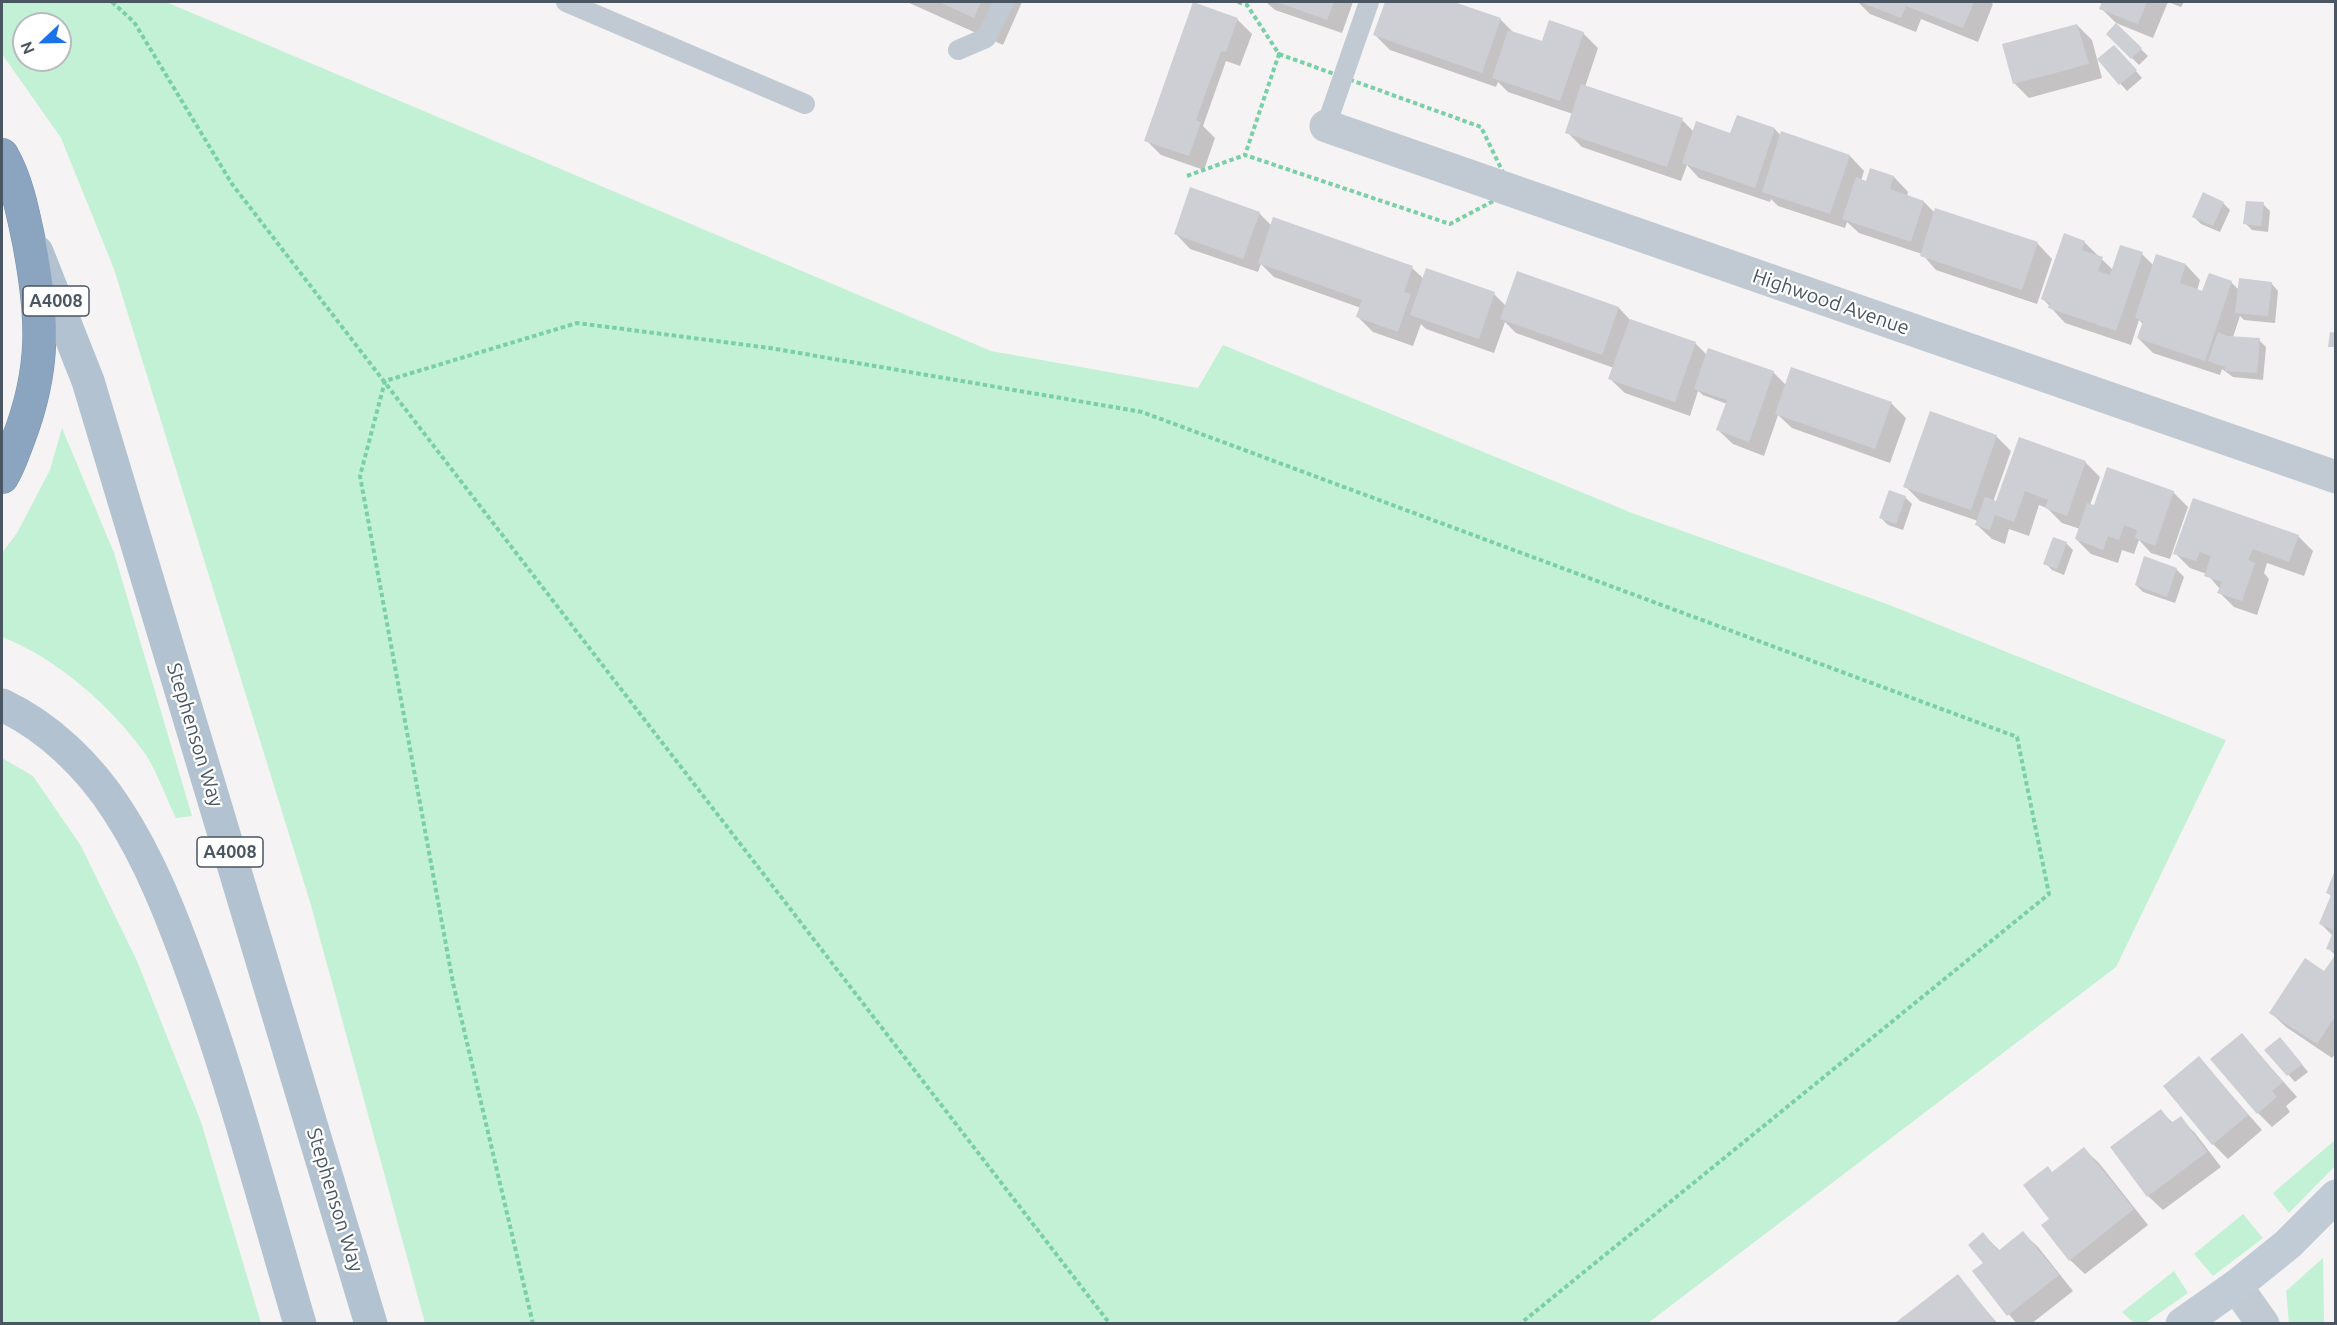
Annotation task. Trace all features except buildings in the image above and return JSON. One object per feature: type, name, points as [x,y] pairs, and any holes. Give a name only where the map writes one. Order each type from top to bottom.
[{"type":"highway","name":"A4008","points":[[2,155],[9,169],[25,220],[36,280],[41,338],[36,383],[22,430],[2,477]]},
{"type":"main road","name":"Stephenson Way","points":[[25,220],[88,381],[371,1323]]},
{"type":"main road","points":[[2,705],[49,735],[84,766],[118,811],[153,877],[211,1024],[300,1323]]},
{"type":"street","name":"Highwood Avenue","points":[[1326,126],[2336,477]]},
{"type":"street","points":[[2182,1323],[2236,1286],[2288,1244],[2336,1196]]},
{"type":"street","points":[[2236,1286],[2263,1323]]},
{"type":"lane","points":[[566,2],[805,104]]},
{"type":"lane","points":[[958,50],[986,38],[1004,2]]},
{"type":"lane","points":[[1326,126],[1369,2]]},
{"type":"path","points":[[112,2],[134,22],[232,184],[1110,1323]]},
{"type":"path","points":[[1238,2],[1247,5],[1278,54]]},
{"type":"path","points":[[1187,176],[1245,155]]},
{"type":"path","points":[[385,381],[578,323],[770,348],[1142,412],[2018,737],[2049,894],[1520,1323]]},
{"type":"path","points":[[385,381],[360,476],[453,983],[533,1323]]},
{"type":"green space","points":[[2,2],[166,2],[991,351],[1198,388],[1223,345],[1632,513],[1887,604],[2226,740],[2116,967],[1648,1323],[425,1323],[310,902],[114,269],[61,138],[15,72],[72,72],[72,12],[12,12],[12,68],[2,54]]},
{"type":"green space","points":[[62,428],[114,553],[192,816],[176,818],[146,755],[100,702],[63,671],[23,646],[2,637],[2,553],[17,533],[50,470]]},
{"type":"green space","points":[[2,758],[33,776],[81,846],[137,961],[201,1122],[261,1323],[2,1323]]},
{"type":"green space","points":[[2335,1140],[2335,1166],[2289,1213],[2273,1193]]},
{"type":"green space","points":[[2243,1214],[2263,1238],[2213,1276],[2194,1254]]},
{"type":"green space","points":[[2323,1258],[2324,1323],[2289,1323],[2286,1291]]},
{"type":"green space","points":[[2174,1271],[2188,1293],[2145,1323],[2134,1323],[2122,1312]]}]
